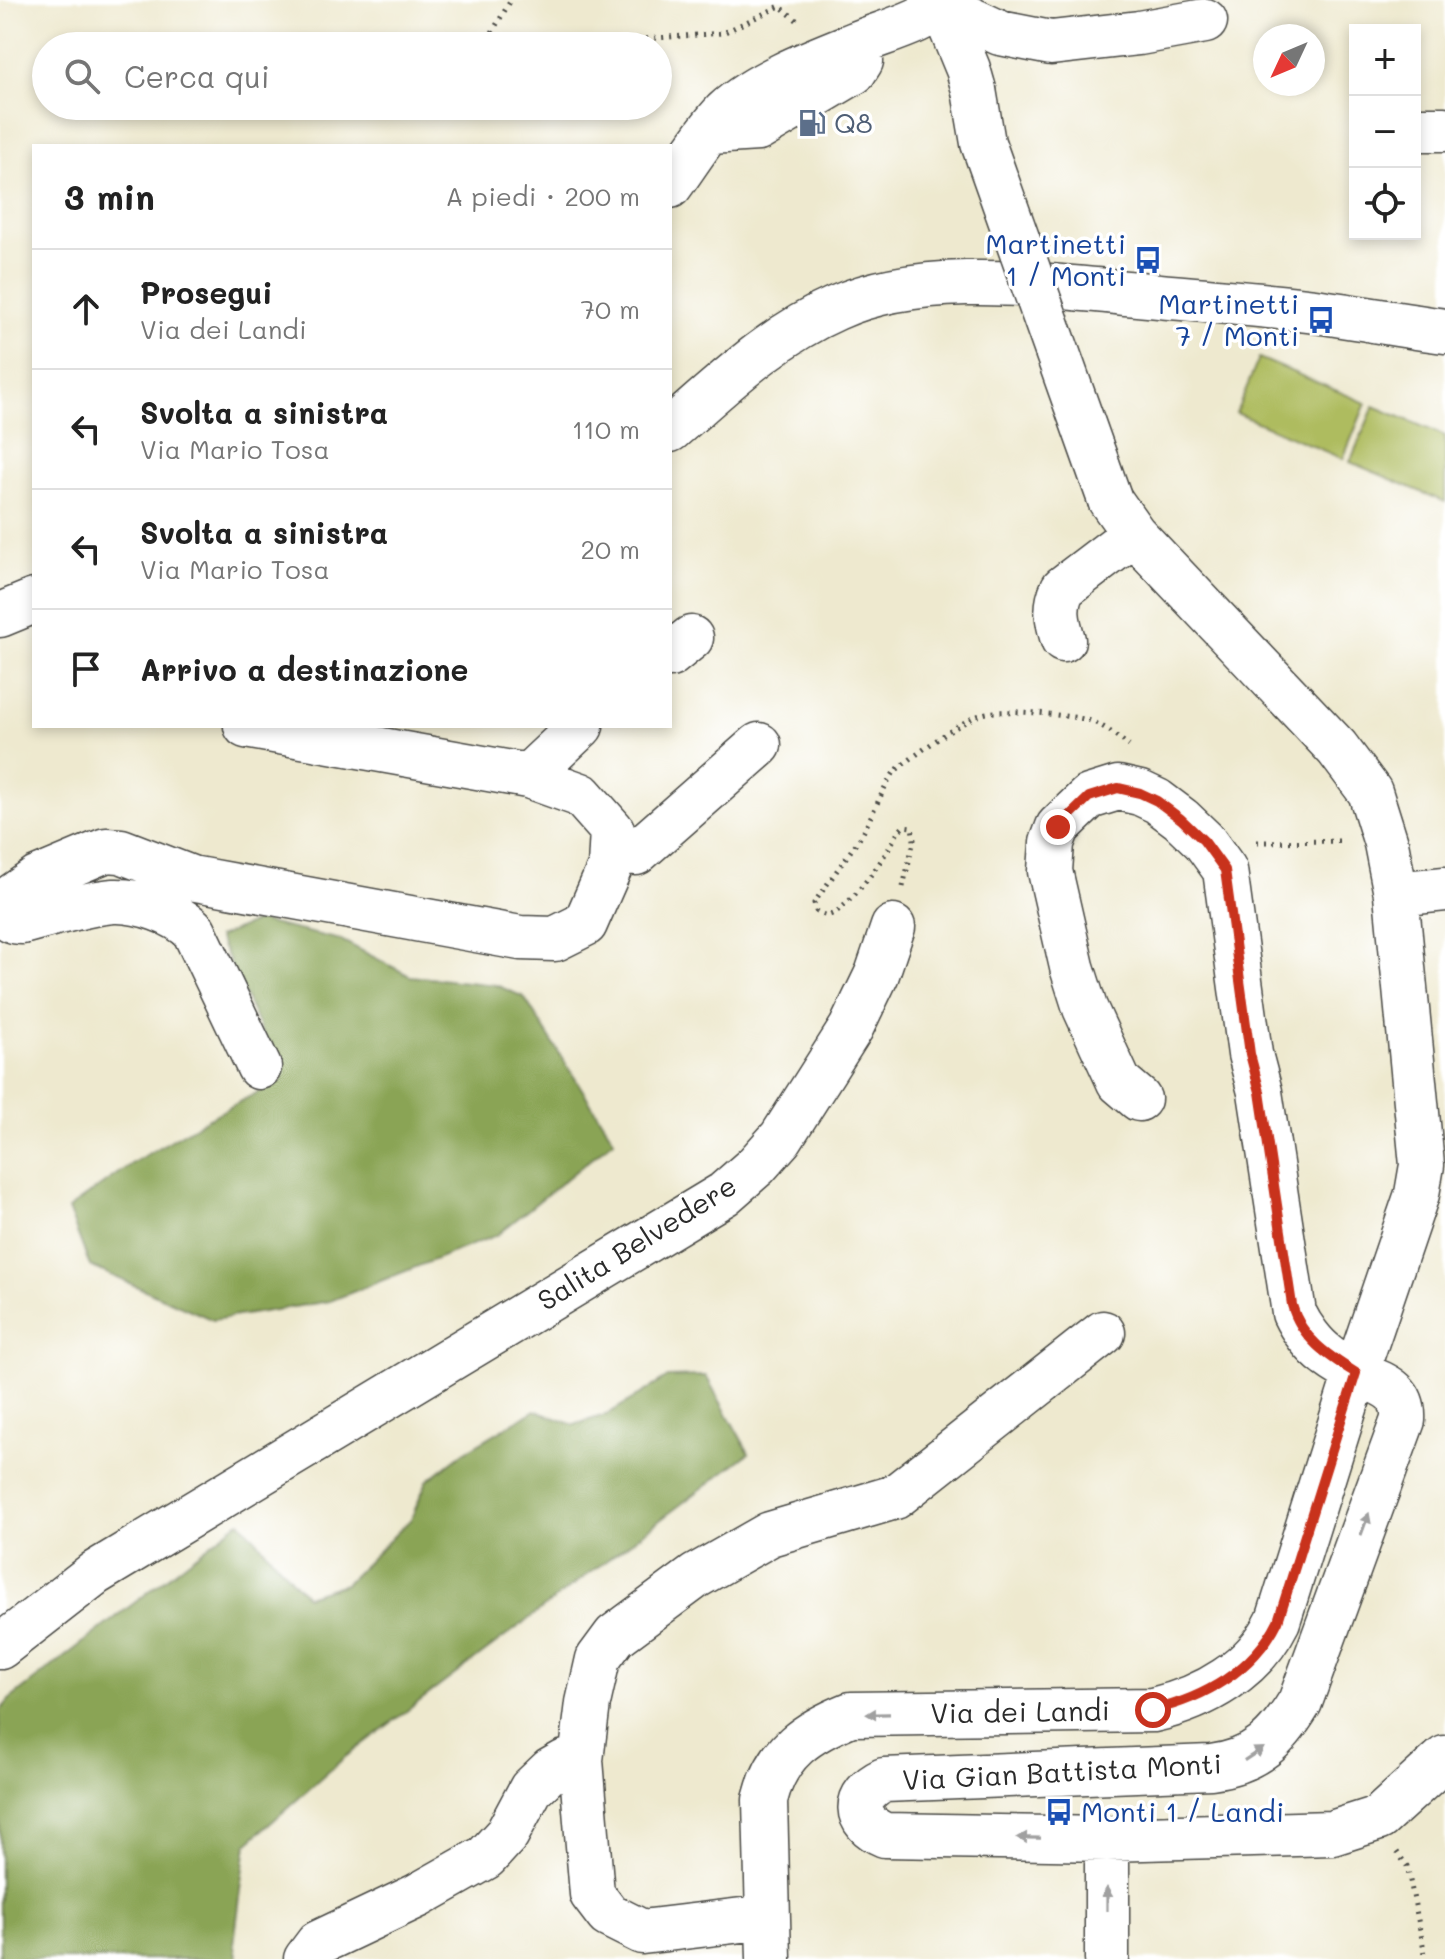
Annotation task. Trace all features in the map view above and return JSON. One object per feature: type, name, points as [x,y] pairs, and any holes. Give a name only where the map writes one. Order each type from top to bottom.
[{"type":"street","points":[[946,3],[1000,33],[1051,43],[1139,33],[1205,21]]},
{"type":"street","points":[[672,183],[726,112],[749,95],[835,52],[912,23],[946,3]]},
{"type":"street","points":[[946,3],[974,90],[987,157],[1122,517],[1337,748],[1370,792],[1377,811],[1396,894],[1422,1165],[1417,1194],[1356,1373],[1326,1355],[1315,1344],[1300,1325],[1292,1305],[1260,1092],[1250,1054],[1225,870],[1204,841],[1181,819],[1149,797],[1118,788],[1089,797],[1058,827],[1052,843],[1050,871],[1072,967],[1085,1008],[1119,1082],[1139,1099]]},
{"type":"street","points":[[710,132],[758,129],[854,72],[876,36]]},
{"type":"street","points":[[1421,129],[1445,129]]},
{"type":"street","points":[[672,428],[760,353],[802,325],[838,307],[879,293],[949,285],[1055,285],[1306,310],[1445,331]]},
{"type":"street","points":[[1063,640],[1056,618],[1057,601],[1063,588],[1122,517]]},
{"type":"street","points":[[0,615],[32,602]]},
{"type":"street","points":[[257,728],[528,776],[581,795],[612,830],[610,867],[585,924],[555,939],[520,938],[191,878],[121,851],[106,850],[37,879],[7,900],[4,912],[7,919],[13,922],[114,901],[176,916],[194,931],[259,1067]]},
{"type":"street","points":[[528,776],[579,728]]},
{"type":"street","points":[[636,853],[759,745]]},
{"type":"street","points":[[1396,894],[1445,889]]},
{"type":"street","name":"Salita Belvedere","points":[[0,1647],[95,1573],[724,1194],[756,1166],[781,1138],[851,1028],[880,934]]},
{"type":"street","points":[[768,1938],[642,1932],[608,1915],[592,1894],[581,1760],[588,1703],[598,1659],[615,1636],[696,1576],[770,1534],[895,1497],[1103,1333]]},
{"type":"street","name":"Via Gian Battista Monti","points":[[1356,1373],[1381,1381],[1393,1391],[1404,1409],[1403,1420],[1300,1702],[1266,1746],[1252,1757],[1235,1764],[1211,1767],[884,1780],[871,1786],[863,1796],[860,1807],[862,1820],[872,1830],[885,1835],[1107,1839],[1332,1833],[1369,1822],[1388,1812],[1445,1758]]},
{"type":"street","name":"Via dei Landi","points":[[768,1938],[765,1800],[770,1780],[792,1748],[816,1728],[851,1714],[1153,1710],[1200,1696],[1251,1659],[1271,1635],[1278,1621],[1356,1373]]},
{"type":"street","points":[[306,1959],[318,1943],[417,1896],[486,1857],[507,1834],[531,1789],[551,1770],[565,1762],[581,1760]]},
{"type":"street","points":[[1107,1839],[1107,1959]]},
{"type":"path","points":[[492,32],[511,0]]},
{"type":"path","points":[[672,37],[723,33],[779,3],[835,52]]},
{"type":"path","points":[[880,934],[914,840],[912,827],[904,826],[898,832],[871,875],[832,914],[823,916],[816,911],[814,903],[862,835],[887,783],[895,771],[907,762],[986,712],[1070,716],[1109,730],[1132,748]]},
{"type":"path","points":[[1246,842],[1340,841]]},
{"type":"path","points":[[1369,1822],[1407,1866],[1426,1959]]},
{"type":"green space","points":[[1259,358],[1366,403],[1343,459],[1236,413]]},
{"type":"green space","points":[[1374,406],[1445,436],[1445,502],[1350,462]]},
{"type":"green space","points":[[258,921],[341,940],[410,976],[496,985],[524,997],[614,1140],[497,1235],[330,1301],[213,1320],[90,1266],[68,1209],[134,1162],[283,1079],[218,937]]},
{"type":"green space","points":[[706,1376],[749,1453],[344,1758],[247,1844],[234,1943],[238,1959],[0,1959],[0,1712],[9,1700],[240,1521],[306,1596],[345,1584],[411,1519],[427,1481],[464,1452],[535,1410],[574,1425],[608,1414],[668,1377]]},
{"type":"place","name":"Q8","points":[[812,123]]},
{"type":"place","name":"Martinetti 1 / Monti","points":[[1148,260]]},
{"type":"place","name":"Martinetti 7 / Monti","points":[[1321,320]]},
{"type":"place","name":"Monti 1 / Landi","points":[[1059,1812]]},
{"type":"route","points":[[1058,827],[1089,797],[1118,788],[1140,793],[1181,819],[1214,852],[1225,870],[1250,1054],[1260,1092],[1294,1313],[1300,1325],[1326,1355],[1356,1373],[1271,1635],[1251,1659],[1216,1686],[1181,1704],[1153,1710]]}]
